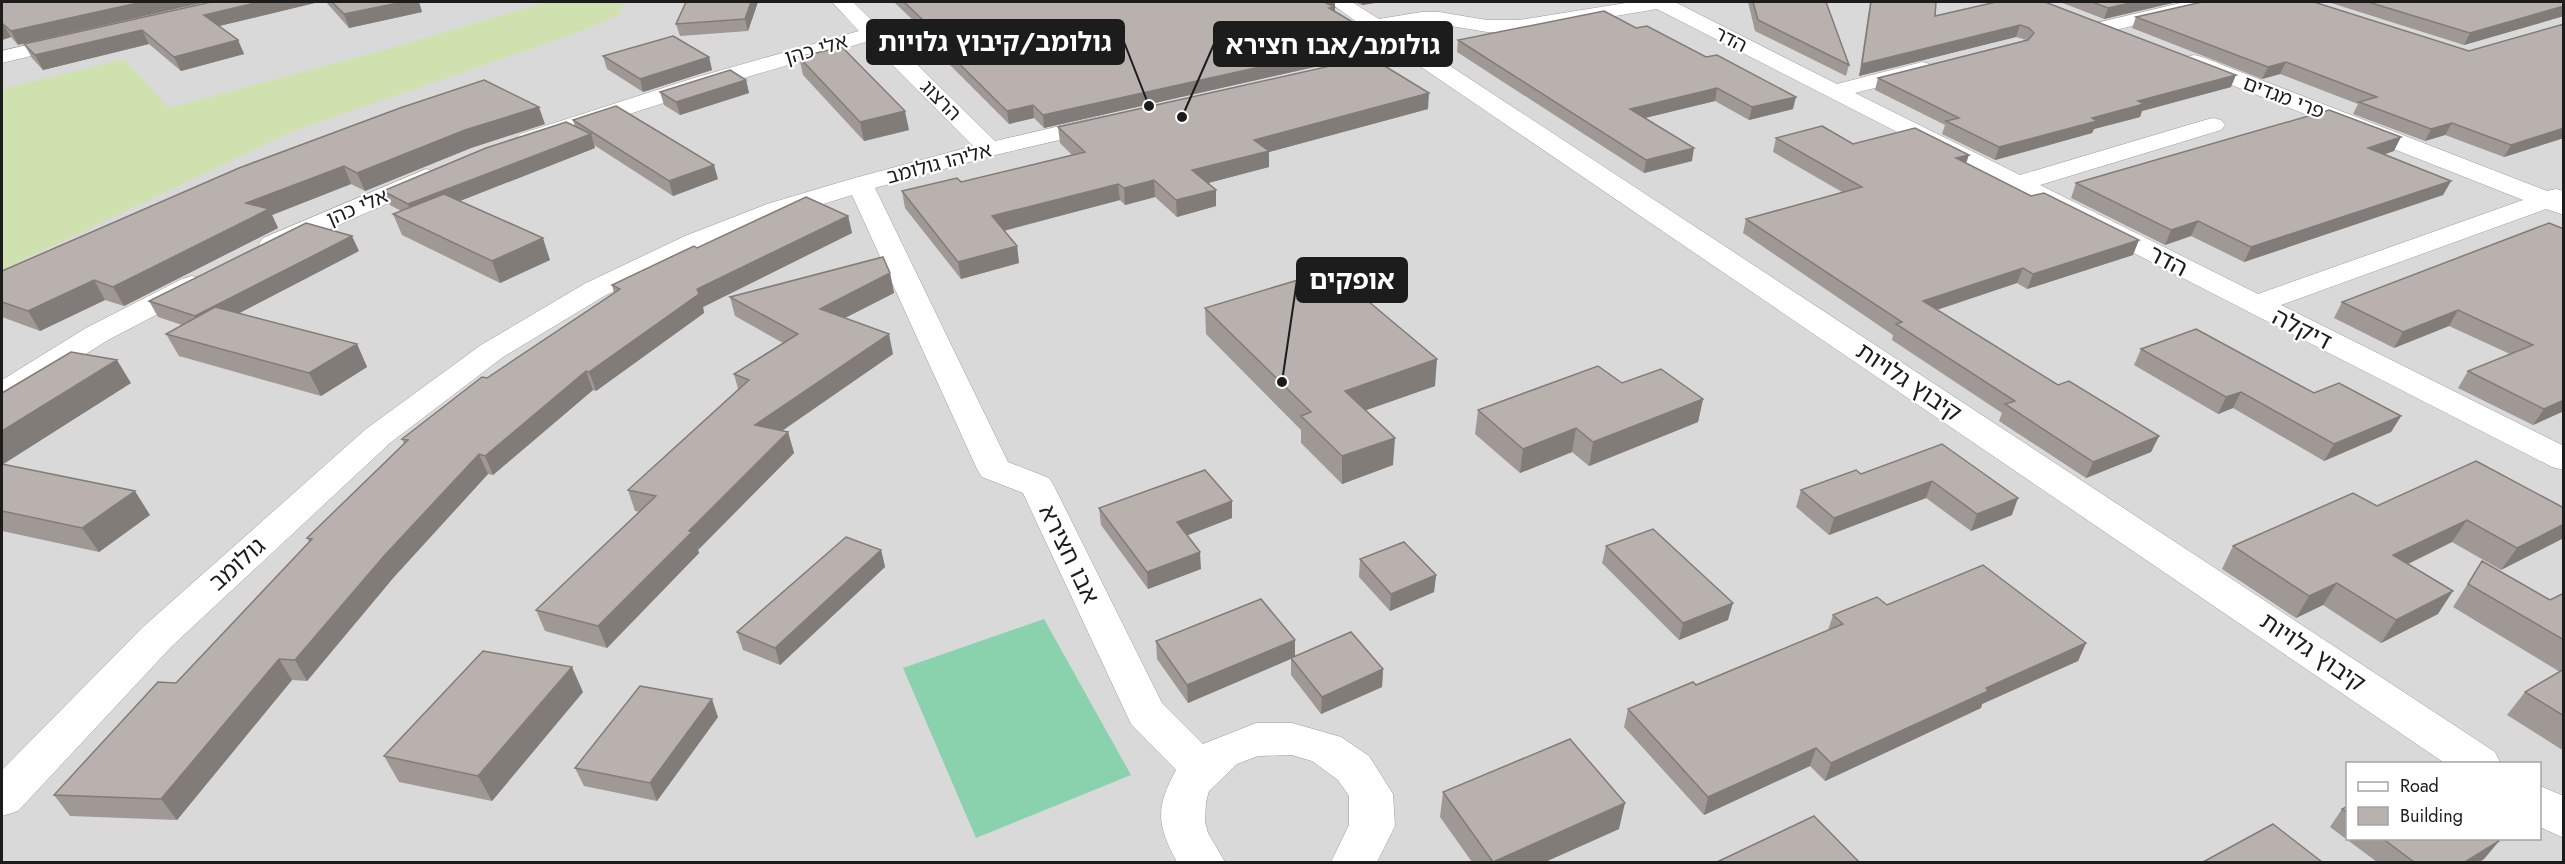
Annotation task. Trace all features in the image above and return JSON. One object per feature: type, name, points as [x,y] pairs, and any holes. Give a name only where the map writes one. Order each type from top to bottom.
[{"type":"street","name":"הרצוג","points":[[842,2],[990,148]]},
{"type":"street","name":"קיבוץ גלויות","points":[[1339,2],[2477,762]]},
{"type":"street","points":[[1376,26],[1422,18],[1439,18],[1472,24],[1519,26],[1661,2]]},
{"type":"street","name":"הדר","points":[[1661,2],[2254,305]]},
{"type":"street","points":[[2103,27],[2208,2]]},
{"type":"street","points":[[2081,18],[2136,40]]},
{"type":"street","name":"אלי כהן","points":[[503,147],[702,82],[873,33]]},
{"type":"street","points":[[2,57],[92,36]]},
{"type":"street","points":[[1311,76],[1415,53]]},
{"type":"street","name":"פרי מגדים","points":[[2170,53],[2559,201]]},
{"type":"street","points":[[1834,91],[1937,65]]},
{"type":"street","name":"אליהו גולומב","points":[[492,351],[596,289],[695,242],[776,210],[990,148],[1128,117]]},
{"type":"street","points":[[2017,184],[2213,125]]},
{"type":"street","name":"אלי כהן","points":[[253,254],[294,233],[448,168]]},
{"type":"street","name":"אבו חצירא","points":[[860,184],[994,469],[1037,486],[1146,713],[1179,748],[1202,767]]},
{"type":"street","name":"דיקלה","points":[[2254,305],[2559,201]]},
{"type":"street","points":[[2,393],[97,334],[211,276]]},
{"type":"street","name":"דיקלה","points":[[2254,305],[2564,460]]},
{"type":"street","name":"גולומב","points":[[2,798],[157,636],[378,436],[492,351]]},
{"type":"street","points":[[1202,862],[1186,840],[1182,813],[1188,789],[1202,767],[1223,751],[1249,741],[1277,737],[1305,740],[1332,750],[1353,766],[1368,786],[1375,810],[1371,837],[1355,862]]},
{"type":"street","points":[[2541,805],[2564,820]]},
{"type":"shaded area","points":[[2,2],[2563,2],[2563,862],[2,862]]},
{"type":"green space","points":[[547,2],[624,2],[620,14],[579,32],[293,131],[2,270],[2,89],[124,59],[169,108],[394,47]]},
{"type":"green space","points":[[1044,619],[1131,775],[976,838],[903,668]]},
{"type":"building","points":[[2,2],[142,2],[11,31],[2,24]]},
{"type":"building","points":[[211,2],[259,2],[204,15],[238,40],[174,57],[142,30],[35,55],[24,44]]},
{"type":"building","points":[[332,2],[403,2],[344,14]]},
{"type":"building","points":[[686,2],[751,2],[745,19],[676,24]]},
{"type":"building","points":[[904,2],[1324,2],[1334,7],[1329,8],[1371,33],[1339,40],[1350,47],[1043,115],[1033,105],[1007,111],[916,21],[923,20]]},
{"type":"building","points":[[1753,2],[1826,2],[1849,65],[1758,20]]},
{"type":"building","points":[[1871,2],[1936,2],[1935,16],[1996,2],[2045,2],[2236,75],[2138,101],[2144,104],[2092,118],[2097,121],[1999,147],[1946,121],[1959,118],[1878,78],[2028,40],[2034,33],[2029,28],[2020,25],[1862,64]]},
{"type":"building","points":[[2092,2],[2134,2],[2108,8]]},
{"type":"building","points":[[2202,2],[2314,2],[2469,51],[2564,24],[2564,128],[2511,145],[2452,123],[2431,129],[2359,102],[2377,97],[2286,62],[2268,67],[2136,17]]},
{"type":"building","points":[[2368,2],[2564,2],[2564,6],[2470,33]]},
{"type":"building","points":[[1604,11],[1636,28],[1647,26],[1706,57],[1717,55],[1796,97],[1752,107],[1717,88],[1630,109],[1694,148],[1646,160],[1458,40]]},
{"type":"building","points":[[673,36],[709,57],[640,79],[603,56]]},
{"type":"building","points":[[842,47],[905,111],[860,122],[799,57]]},
{"type":"building","points":[[1370,57],[1429,93],[1254,140],[1269,151],[1192,170],[1216,190],[1176,200],[1154,180],[1124,188],[1118,184],[992,216],[1017,246],[958,262],[902,191],[957,178],[961,182],[1085,152],[1058,127]]},
{"type":"building","points":[[730,70],[746,80],[676,102],[660,92]]},
{"type":"building","points":[[484,80],[539,107],[465,130],[357,173],[344,166],[246,203],[269,209],[113,287],[94,280],[28,311],[2,302],[2,271],[239,168],[400,108]]},
{"type":"building","points":[[616,106],[714,165],[669,181],[573,120]]},
{"type":"building","points":[[2329,110],[2401,137],[2368,148],[2451,181],[2251,247],[2198,221],[2171,230],[2076,183]]},
{"type":"building","points":[[566,122],[591,134],[408,204],[383,191],[486,148]]},
{"type":"building","points":[[1822,126],[1853,144],[1915,128],[1969,155],[1956,158],[2031,196],[2044,193],[2139,240],[2033,274],[2023,268],[1923,301],[2058,385],[2069,381],[2159,436],[2093,462],[2005,404],[2015,401],[1896,324],[1902,322],[1746,219],[1862,187],[1776,138]]},
{"type":"building","points":[[444,194],[543,238],[492,261],[393,214]]},
{"type":"building","points":[[806,197],[848,216],[697,289],[699,294],[589,372],[586,371],[485,456],[479,454],[384,556],[295,660],[279,659],[161,799],[54,795],[158,682],[176,683],[312,539],[307,538],[408,440],[402,439],[482,377],[487,378],[620,289],[612,285]]},
{"type":"building","points":[[306,223],[352,236],[195,316],[149,301]]},
{"type":"building","points":[[2549,223],[2564,229],[2564,400],[2544,409],[2468,371],[2533,345],[2458,310],[2403,332],[2342,302]]},
{"type":"building","points":[[883,257],[890,273],[820,309],[889,334],[755,425],[788,432],[598,626],[536,610],[656,496],[628,490],[749,380],[734,374],[798,334],[730,297]]},
{"type":"building","points":[[1331,270],[1437,359],[1345,391],[1395,438],[1342,456],[1301,416],[1311,412],[1205,308]]},
{"type":"building","points":[[215,307],[357,344],[309,373],[166,334]]},
{"type":"building","points":[[2196,329],[2314,393],[2339,383],[2401,416],[2334,444],[2241,392],[2226,397],[2141,349]]},
{"type":"building","points":[[71,352],[117,360],[2,431],[2,393]]},
{"type":"building","points":[[1598,366],[1622,383],[1661,369],[1703,399],[1593,442],[1576,428],[1523,449],[1478,410]]},
{"type":"building","points":[[1942,444],[2018,498],[1977,514],[1932,481],[1834,518],[1801,490],[1856,470],[1861,474]]},
{"type":"building","points":[[2476,461],[2564,508],[2564,524],[2517,548],[2467,520],[2393,555],[2453,591],[2396,620],[2337,583],[2309,596],[2233,546],[2353,493],[2377,506]]},
{"type":"building","points":[[2,464],[135,491],[82,528],[2,511]]},
{"type":"building","points":[[1205,470],[1232,501],[1177,522],[1200,552],[1147,572],[1099,508]]},
{"type":"building","points":[[1653,529],[1733,603],[1683,623],[1606,546]]},
{"type":"building","points":[[846,537],[881,550],[775,648],[737,632]]},
{"type":"building","points":[[1404,542],[1436,575],[1391,594],[1360,559]]},
{"type":"building","points":[[2482,561],[2550,600],[2564,593],[2564,640],[2468,584]]},
{"type":"building","points":[[1983,565],[2086,643],[1986,688],[1988,691],[1831,763],[1816,748],[1708,797],[1628,709],[1693,682],[1696,685],[1843,624],[1833,615],[1877,597],[1887,605]]},
{"type":"building","points":[[1261,599],[1295,640],[1187,685],[1156,641]]},
{"type":"building","points":[[1351,632],[1383,669],[1322,697],[1291,658]]},
{"type":"building","points":[[483,651],[572,667],[478,776],[384,756]]},
{"type":"building","points":[[2564,669],[2564,716],[2525,692]]},
{"type":"building","points":[[640,686],[712,699],[650,783],[575,768]]},
{"type":"building","points":[[1570,739],[1625,803],[1493,862],[1443,792]]},
{"type":"building","points":[[1814,816],[1859,862],[1717,862]]},
{"type":"building","points":[[2273,824],[2322,862],[2203,862]]},
{"type":"building","points":[[2385,840],[2499,841],[2465,862],[2414,862]]},
{"type":"place","name":"גולומב/קיבוץ גלויות","points":[[1149,106]]},
{"type":"place","name":"גולומב/אבו חצירא","points":[[1182,117]]},
{"type":"place","name":"אופקים","points":[[1282,382]]}]
